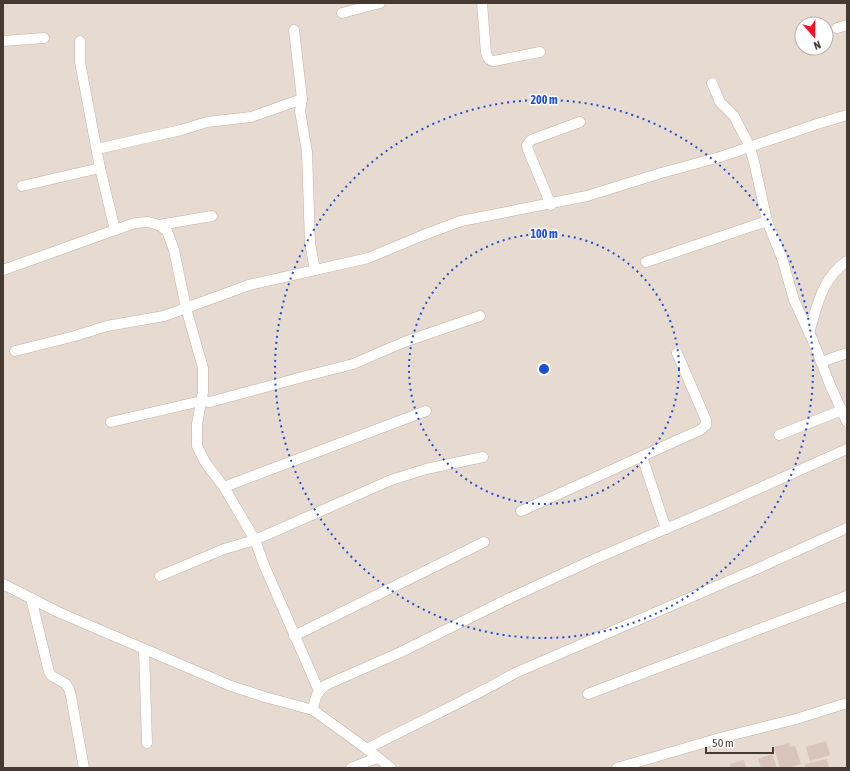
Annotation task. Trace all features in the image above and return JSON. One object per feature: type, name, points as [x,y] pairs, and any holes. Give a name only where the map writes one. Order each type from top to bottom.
[{"type":"street","points":[[342,13],[380,3]]},
{"type":"street","points":[[482,3],[486,53],[490,61],[540,52]]},
{"type":"street","points":[[294,30],[302,99],[300,111],[307,152],[310,243],[315,270]]},
{"type":"street","points":[[3,41],[44,38]]},
{"type":"street","points":[[80,41],[80,62],[100,168],[115,230]]},
{"type":"street","points":[[712,83],[720,102],[734,116],[750,147],[767,221],[782,258],[794,300],[847,422]]},
{"type":"street","points":[[97,149],[181,130],[207,122],[251,117],[302,99]]},
{"type":"street","points":[[15,352],[107,326],[164,316],[249,285],[368,258],[461,221],[551,205],[587,196],[661,173],[720,157],[847,115]]},
{"type":"street","points":[[551,205],[527,145],[531,140],[580,122]]},
{"type":"street","points":[[22,186],[100,168]]},
{"type":"street","points":[[159,225],[212,216]]},
{"type":"street","points":[[646,262],[767,221]]},
{"type":"street","points":[[3,270],[135,223],[148,222],[159,225],[167,231],[174,250],[186,308],[202,368],[203,392],[196,424],[198,446],[206,462],[224,487],[255,540],[294,636],[319,691]]},
{"type":"street","points":[[809,332],[823,288],[837,268],[847,261]]},
{"type":"street","points":[[111,422],[201,401],[210,402],[353,364],[404,342],[480,316]]},
{"type":"street","points":[[521,511],[700,430],[706,425],[706,420],[677,353]]},
{"type":"street","points":[[821,362],[847,353]]},
{"type":"street","points":[[778,436],[842,410]]},
{"type":"street","points":[[224,487],[426,411]]},
{"type":"street","points":[[313,710],[319,691],[326,685],[400,652],[597,558],[847,449]]},
{"type":"street","points":[[642,456],[666,529]]},
{"type":"street","points":[[160,576],[224,549],[255,540],[391,480],[426,469],[483,457]]},
{"type":"street","points":[[367,749],[480,693],[515,673],[761,567],[847,528]]},
{"type":"street","points":[[294,636],[484,542]]},
{"type":"street","points":[[3,584],[30,598],[144,650],[231,686],[266,698],[313,710],[391,768]]},
{"type":"street","points":[[588,694],[847,596]]},
{"type":"street","points":[[30,598],[49,672],[52,676],[66,684],[71,696],[84,768]]},
{"type":"street","points":[[144,650],[147,743]]},
{"type":"street","points":[[617,768],[713,740],[796,719],[847,703]]},
{"type":"street","points":[[351,768],[377,758]]},
{"type":"shaded area","points":[[3,3],[847,3],[847,768],[3,768]]},
{"type":"building","points":[[826,741],[830,755],[810,761],[806,747]]},
{"type":"building","points":[[789,743],[790,747],[795,746],[801,764],[788,768],[780,768],[774,747]]},
{"type":"building","points":[[772,754],[777,768],[761,768],[758,759]]},
{"type":"building","points":[[827,759],[829,768],[806,768],[805,764]]},
{"type":"building","points":[[744,760],[746,768],[731,768],[730,764]]}]
